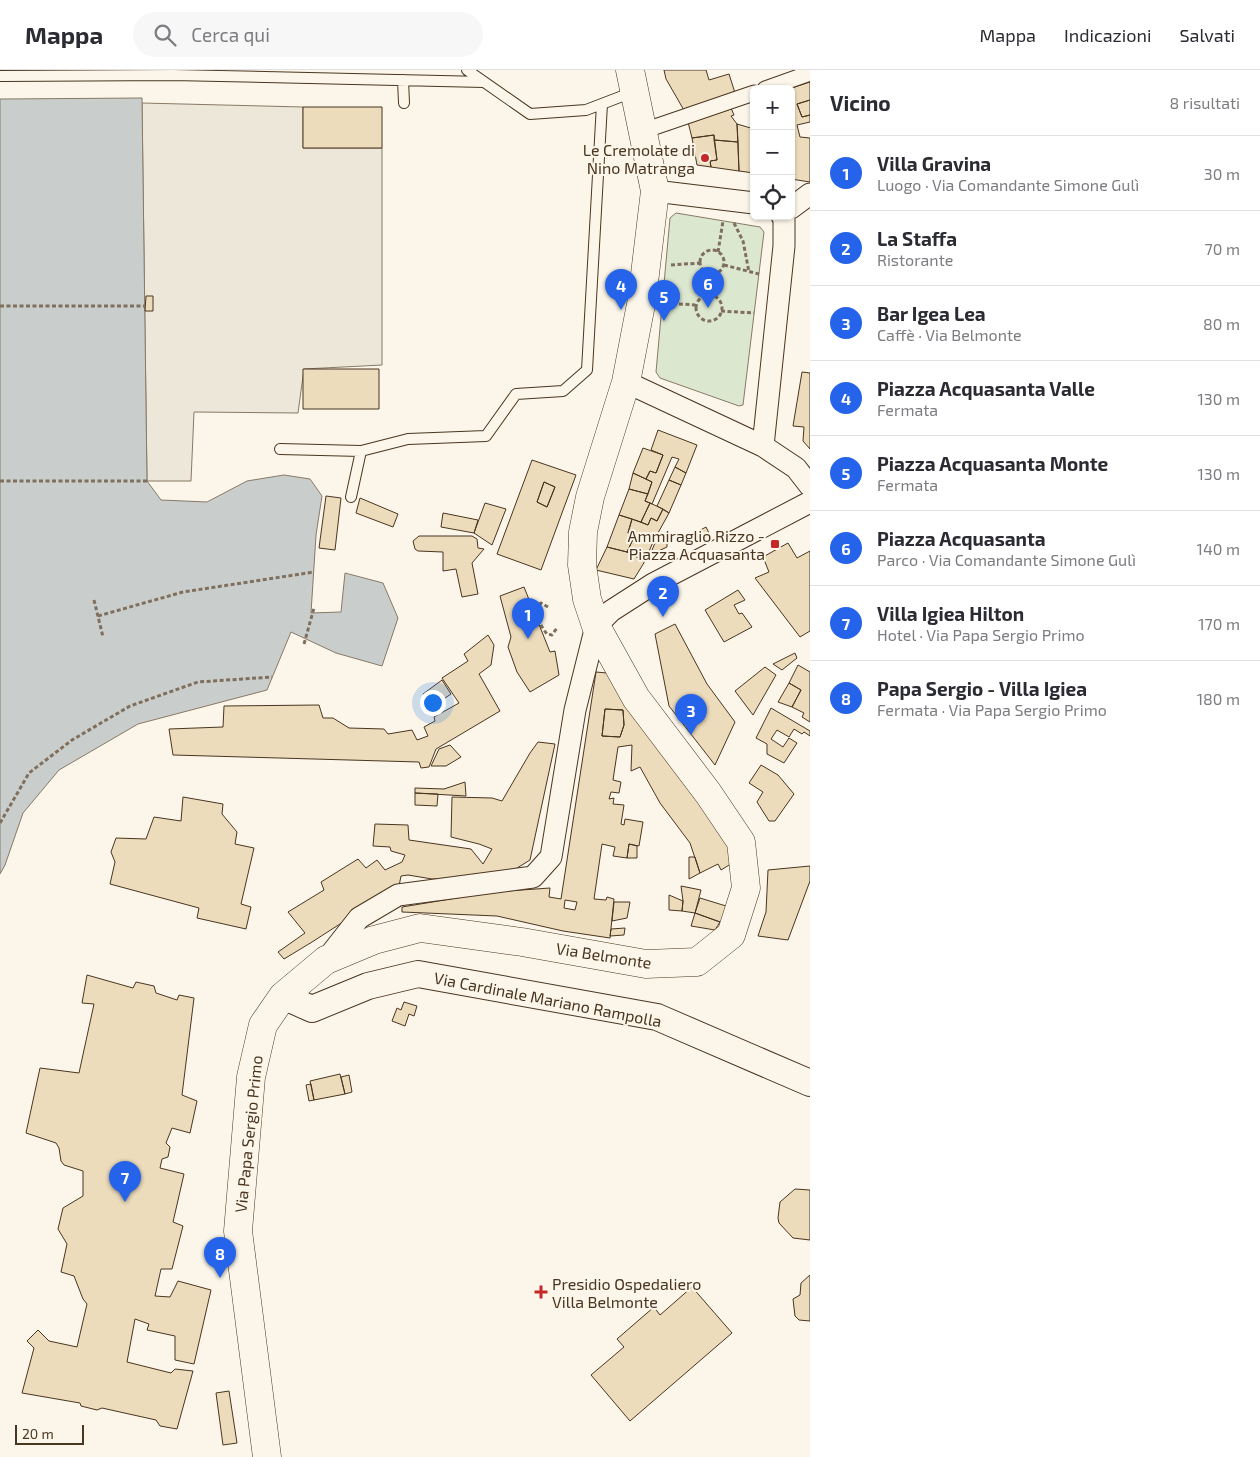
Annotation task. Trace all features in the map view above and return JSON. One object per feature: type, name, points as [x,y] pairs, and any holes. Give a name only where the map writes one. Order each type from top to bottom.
[{"type":"main road","name":"Via Belmonte","points":[[283,996],[326,960],[374,940],[420,928],[522,942],[646,964],[697,962],[731,935],[746,888],[741,842],[708,792],[636,698],[596,626],[587,600],[582,565],[583,532],[590,497],[626,382],[642,299],[655,191],[632,81]]},
{"type":"main road","name":"Via Papa Sergio Primo","points":[[267,1457],[238,1231],[251,1077],[263,1025],[283,996]]},
{"type":"street","points":[[776,85],[810,73]]},
{"type":"street","points":[[643,131],[750,93]]},
{"type":"street","points":[[655,191],[750,203]]},
{"type":"street","points":[[795,205],[810,194]]},
{"type":"street","points":[[763,446],[784,246],[784,220]]},
{"type":"street","points":[[626,382],[763,446],[796,468],[810,486]]},
{"type":"street","points":[[326,960],[359,918],[398,895],[534,878],[551,857],[575,710],[596,626],[611,611],[653,584],[810,502]]},
{"type":"street","name":"Via Cardinale Mariano Rampolla","points":[[283,996],[312,1009],[368,986],[418,974],[657,1017],[810,1083]]},
{"type":"lane","points":[[468,70],[530,114],[586,110],[602,104],[632,81]]},
{"type":"lane","points":[[0,76],[173,75],[484,82]]},
{"type":"lane","points":[[403,80],[404,103]]},
{"type":"lane","points":[[280,449],[361,452],[408,439],[486,436],[516,394],[563,391],[586,370],[602,104]]},
{"type":"lane","points":[[351,497],[361,452]]},
{"type":"path","points":[[718,252],[724,221]]},
{"type":"path","points":[[734,223],[744,241],[750,272]]},
{"type":"path","points":[[712,250],[718,252],[722,256],[724,265],[721,271],[714,274],[706,273],[701,268],[700,263],[705,253],[712,250]]},
{"type":"path","points":[[666,265],[700,263]]},
{"type":"path","points":[[724,265],[759,274]]},
{"type":"path","points":[[711,294],[714,274]]},
{"type":"path","points":[[711,294],[721,302],[722,311],[717,318],[709,322],[704,321],[697,315],[695,305],[702,296],[711,294]]},
{"type":"path","points":[[662,303],[695,305]]},
{"type":"path","points":[[0,306],[145,306]]},
{"type":"path","points":[[722,311],[754,314]]},
{"type":"path","points":[[0,482],[147,481]]},
{"type":"path","points":[[98,616],[183,592],[314,572]]},
{"type":"path","points":[[94,600],[104,637]]},
{"type":"path","points":[[548,607],[541,603],[537,606],[536,612],[542,628],[547,634],[552,635],[557,628]]},
{"type":"path","points":[[304,644],[314,608]]},
{"type":"path","points":[[0,823],[29,774],[72,740],[130,706],[198,682],[272,677]]},
{"type":"green space","points":[[676,213],[760,227],[764,232],[743,405],[739,406],[660,378],[656,372],[670,218]]},
{"type":"shaded area","points":[[142,98],[147,481],[161,500],[207,502],[247,481],[284,475],[310,479],[322,496],[316,535],[311,613],[341,612],[345,573],[383,583],[398,618],[382,666],[336,653],[291,632],[267,690],[138,724],[59,770],[23,813],[5,865],[0,874],[0,99]]},
{"type":"shaded area","points":[[142,103],[303,107],[303,148],[382,148],[382,365],[304,369],[298,413],[194,412],[191,481],[147,481]]},
{"type":"building","points":[[664,70],[706,70],[709,80],[729,74],[736,96],[685,112],[666,79]]},
{"type":"building","points":[[810,82],[810,100],[797,104],[802,117],[810,115],[810,122],[797,125],[800,137],[810,138],[810,182],[795,180],[795,87]]},
{"type":"building","points":[[810,100],[810,115],[802,117],[797,104]]},
{"type":"building","points":[[303,107],[382,107],[382,148],[303,148]]},
{"type":"building","points":[[731,108],[734,115],[731,116],[737,124],[738,142],[714,140],[714,135],[692,138],[688,122]]},
{"type":"building","points":[[737,124],[750,128],[750,172],[739,171]]},
{"type":"building","points":[[714,135],[717,160],[710,161],[711,167],[697,165],[692,138]]},
{"type":"building","points":[[714,140],[738,142],[739,171],[711,167],[710,161],[717,160]]},
{"type":"building","points":[[146,296],[153,296],[153,311],[145,311]]},
{"type":"building","points":[[303,369],[379,369],[379,409],[303,409]]},
{"type":"building","points":[[802,372],[810,373],[810,449],[803,441],[804,427],[793,426]]},
{"type":"building","points":[[658,430],[697,445],[686,473],[675,467],[679,459],[672,457],[652,504],[645,501],[652,482],[646,479],[650,471],[656,473],[663,455],[651,450]]},
{"type":"building","points":[[643,448],[663,455],[656,473],[650,471],[646,479],[633,473]]},
{"type":"building","points":[[532,460],[576,475],[541,570],[497,554]],"holes":[[[544,482],[555,487],[547,507],[537,502]]]},
{"type":"building","points":[[675,467],[686,473],[681,485],[669,480]]},
{"type":"building","points":[[633,473],[652,482],[648,494],[629,489]]},
{"type":"building","points":[[669,480],[681,485],[669,513],[657,506]]},
{"type":"building","points":[[544,482],[555,487],[547,507],[537,502]]},
{"type":"building","points":[[629,489],[648,494],[645,501],[650,503],[641,522],[619,515]]},
{"type":"building","points":[[326,496],[341,498],[335,550],[319,548]]},
{"type":"building","points":[[360,498],[398,514],[393,527],[356,513]]},
{"type":"building","points":[[485,503],[506,509],[492,545],[474,533]]},
{"type":"building","points":[[650,503],[663,509],[657,521],[651,518],[648,525],[641,522]]},
{"type":"building","points":[[663,509],[669,513],[653,542],[628,533],[632,519],[648,525],[651,518],[657,521]]},
{"type":"building","points":[[443,513],[478,520],[474,533],[441,527]]},
{"type":"building","points":[[619,515],[632,519],[628,533],[635,535],[627,552],[607,547]]},
{"type":"building","points":[[706,527],[709,533],[696,540],[693,534]]},
{"type":"building","points":[[635,535],[653,542],[645,561],[627,552]]},
{"type":"building","points":[[419,536],[472,536],[477,539],[478,548],[484,549],[472,563],[478,594],[462,597],[456,569],[443,571],[443,552],[418,551],[415,549],[413,541]]},
{"type":"building","points":[[657,538],[667,542],[667,547],[650,555]]},
{"type":"building","points":[[788,543],[797,558],[810,551],[810,631],[800,637],[755,578],[769,572],[763,557]]},
{"type":"building","points":[[607,547],[627,552],[645,561],[634,579],[596,570]]},
{"type":"building","points":[[524,587],[550,652],[555,651],[559,675],[530,692],[517,672],[508,647],[511,637],[500,596]]},
{"type":"building","points":[[738,590],[745,600],[734,605],[739,614],[742,613],[752,627],[724,642],[705,610]]},
{"type":"building","points":[[675,624],[707,684],[735,722],[715,765],[669,706],[655,634]]},
{"type":"building","points":[[488,635],[494,645],[491,665],[479,674],[500,711],[436,749],[429,767],[421,768],[419,762],[173,755],[169,729],[223,727],[224,706],[319,705],[323,718],[333,718],[349,728],[384,729],[388,734],[412,730],[417,740],[428,736],[424,727],[435,721],[434,717],[459,703],[442,678],[468,661],[464,654]]},
{"type":"building","points":[[795,653],[797,658],[782,670],[773,664]]},
{"type":"building","points":[[798,665],[810,672],[810,722],[802,717],[804,713],[792,707],[801,690],[789,683]]},
{"type":"building","points":[[765,667],[776,675],[753,715],[735,691]]},
{"type":"building","points":[[596,672],[607,673],[727,838],[734,862],[721,870],[718,864],[700,873],[690,843],[660,803],[640,767],[631,771],[632,745],[618,747],[613,780],[621,782],[619,793],[611,792],[609,799],[614,798],[613,804],[624,805],[621,824],[624,825],[625,819],[643,822],[639,846],[629,844],[627,858],[613,856],[615,847],[602,844],[594,899],[606,900],[607,897],[614,899],[610,938],[563,931],[497,916],[402,912],[402,907],[493,892],[550,888],[549,897],[561,899]],"holes":[[[605,709],[623,710],[624,725],[620,737],[602,736]],[[565,900],[577,902],[575,910],[564,908]]]},
{"type":"building","points":[[442,680],[451,694],[432,707],[423,694]]},
{"type":"building","points":[[789,683],[801,690],[792,707],[778,702]]},
{"type":"building","points":[[771,708],[810,731],[810,736],[794,729],[789,737],[777,730],[771,739],[783,747],[789,738],[797,743],[784,763],[767,754],[767,744],[756,738]]},
{"type":"building","points":[[605,709],[623,710],[624,725],[620,737],[602,736]]},
{"type":"building","points":[[538,742],[555,744],[530,860],[509,873],[478,879],[432,879],[408,875],[401,876],[399,886],[312,942],[284,959],[278,952],[305,933],[288,912],[324,890],[321,882],[358,859],[366,868],[377,860],[385,870],[402,862],[405,855],[391,851],[390,847],[373,846],[375,824],[408,825],[409,840],[471,849],[483,864],[492,849],[451,837],[452,797],[492,798],[502,801]]},
{"type":"building","points":[[450,745],[461,757],[446,766],[431,766],[439,749]]},
{"type":"building","points":[[761,765],[778,775],[794,794],[775,821],[769,821],[757,802],[763,792],[749,783]]},
{"type":"building","points":[[465,782],[466,796],[415,793],[415,788],[444,789]]},
{"type":"building","points":[[415,793],[438,794],[437,806],[415,805]]},
{"type":"building","points":[[183,797],[223,804],[222,814],[237,832],[235,844],[254,848],[241,904],[251,907],[246,929],[197,918],[199,908],[110,884],[115,862],[111,852],[116,838],[146,839],[154,817],[181,821]]},
{"type":"building","points":[[629,844],[637,846],[637,858],[627,858]]},
{"type":"building","points":[[689,857],[695,857],[700,873],[689,879]]},
{"type":"building","points":[[810,866],[810,881],[788,940],[758,936],[766,912],[768,870]]},
{"type":"building","points":[[681,886],[701,890],[695,913],[682,911]]},
{"type":"building","points":[[669,895],[683,901],[682,911],[669,910]]},
{"type":"building","points":[[700,898],[726,906],[723,923],[695,913]]},
{"type":"building","points":[[614,902],[630,902],[627,918],[612,921]]},
{"type":"building","points":[[695,913],[720,922],[715,930],[691,926]]},
{"type":"building","points":[[625,928],[624,935],[610,936],[611,929]]},
{"type":"building","points":[[87,975],[133,988],[136,982],[154,986],[156,993],[177,1000],[179,995],[194,998],[182,1095],[197,1101],[190,1133],[172,1128],[166,1143],[170,1147],[168,1157],[162,1159],[160,1168],[184,1174],[173,1222],[183,1226],[172,1269],[161,1269],[155,1296],[170,1297],[178,1281],[211,1290],[194,1364],[175,1360],[175,1336],[147,1330],[149,1324],[135,1319],[127,1362],[171,1373],[175,1369],[193,1371],[177,1429],[160,1426],[156,1420],[102,1408],[97,1410],[81,1406],[80,1403],[22,1393],[34,1348],[27,1341],[38,1330],[49,1341],[77,1347],[87,1304],[83,1299],[74,1276],[61,1272],[67,1244],[58,1229],[63,1208],[83,1196],[83,1171],[64,1165],[56,1143],[26,1133],[40,1068],[79,1073],[94,1004],[82,1003]]},
{"type":"building","points":[[404,1002],[417,1006],[414,1016],[409,1014],[405,1026],[392,1021],[397,1008],[401,1010]]},
{"type":"building","points":[[340,1074],[345,1094],[314,1100],[310,1081]]},
{"type":"building","points":[[349,1075],[352,1092],[345,1094],[341,1077]]},
{"type":"building","points":[[311,1084],[314,1100],[309,1101],[306,1085]]},
{"type":"building","points":[[795,1189],[810,1190],[810,1240],[793,1238],[779,1223],[780,1202]]},
{"type":"building","points":[[810,1275],[810,1321],[799,1320],[795,1316],[793,1299],[800,1295],[801,1283]]},
{"type":"building","points":[[692,1287],[732,1333],[630,1421],[591,1375],[624,1347],[617,1339],[654,1307],[660,1315]]},
{"type":"building","points":[[229,1391],[237,1443],[223,1445],[216,1393]]},
{"type":"place","name":"Le Cremolate di Nino Matranga","points":[[705,158]]},
{"type":"place","name":"Piazza Acquasanta","points":[[708,308]]},
{"type":"place","name":"Piazza Acquasanta Valle","points":[[621,310]]},
{"type":"place","name":"Piazza Acquasanta Monte","points":[[664,321]]},
{"type":"place","name":"Ammiraglio Rizzo - Piazza Acquasanta","points":[[775,544]]},
{"type":"place","name":"La Staffa","points":[[663,617]]},
{"type":"place","name":"Villa Gravina","points":[[528,639]]},
{"type":"place","name":"Bar Igea Lea","points":[[691,735]]},
{"type":"place","name":"Villa Igiea Hilton","points":[[125,1202]]},
{"type":"place","name":"Papa Sergio - Villa Igiea","points":[[220,1278]]},
{"type":"place","name":"Presidio Ospedaliero Villa Belmonte","points":[[541,1292]]}]
